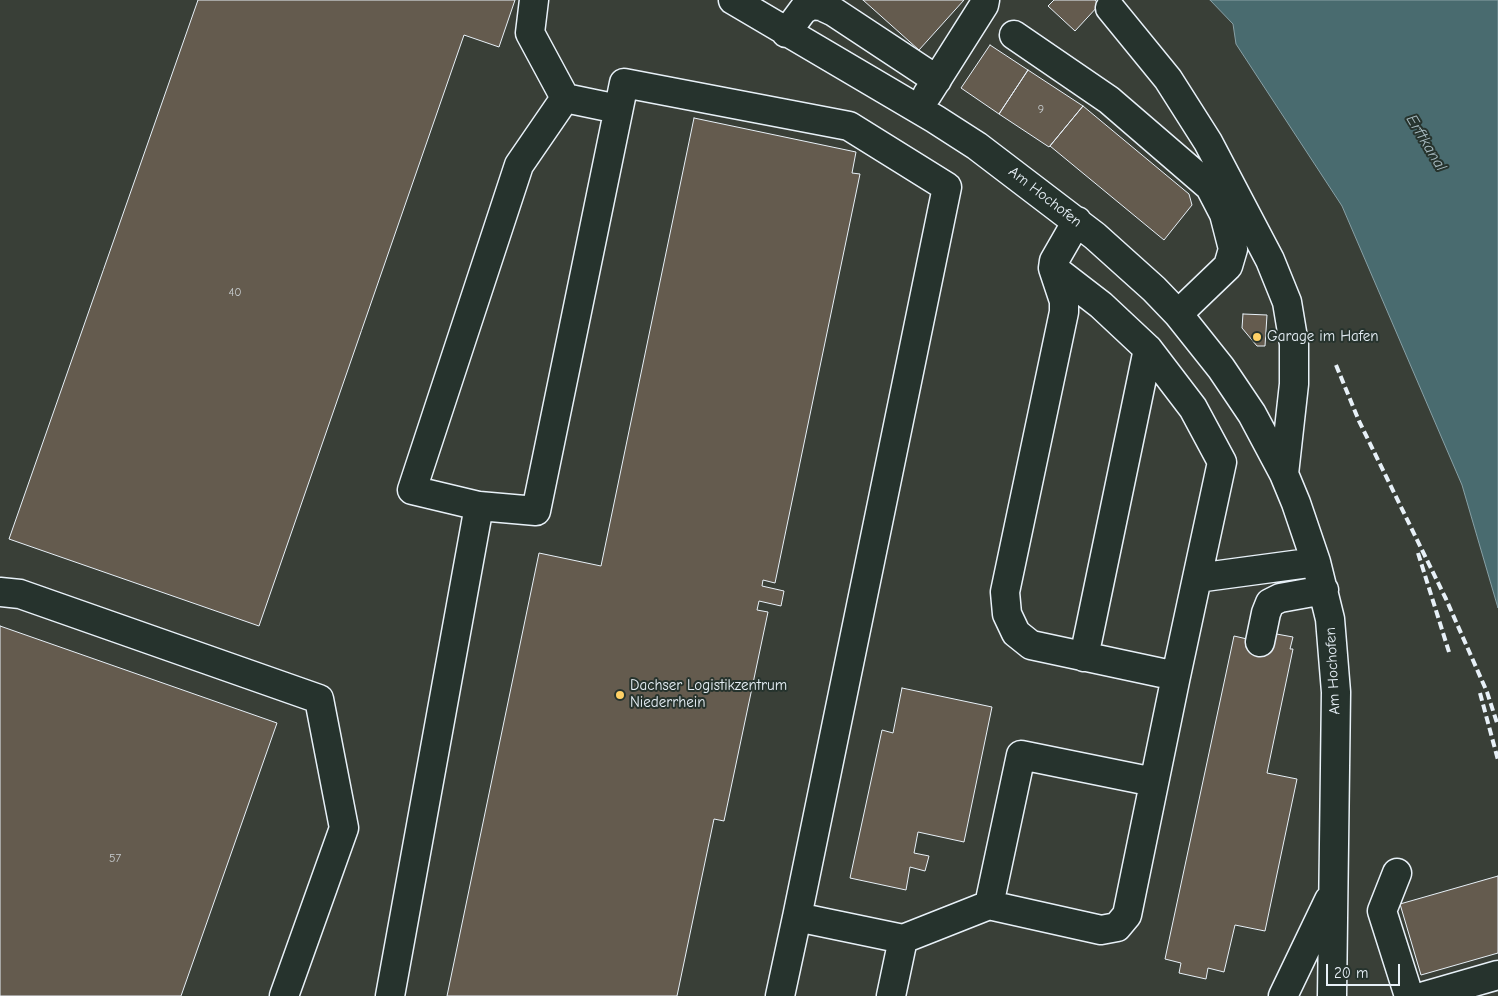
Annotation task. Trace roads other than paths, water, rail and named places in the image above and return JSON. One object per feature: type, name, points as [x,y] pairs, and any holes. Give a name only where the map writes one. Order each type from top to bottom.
[{"type":"street","points":[[534,0],[530,33],[565,98],[618,109]]},
{"type":"street","name":"Am Hochofen","points":[[733,0],[919,109],[977,146],[1077,221],[1146,282],[1178,314],[1221,368],[1252,414],[1284,474],[1296,502],[1316,562],[1330,619],[1336,692],[1332,996]]},
{"type":"street","points":[[919,109],[984,5],[985,0]]},
{"type":"street","points":[[786,32],[803,10],[812,5],[821,6],[834,12],[936,80]]},
{"type":"street","name":"Am Hochofen","points":[[1110,8],[1168,79],[1208,142],[1270,260],[1287,302],[1294,344],[1294,384],[1284,474]]},
{"type":"street","points":[[1014,35],[1109,100],[1210,188],[1224,214],[1233,249],[1228,266],[1178,314]]},
{"type":"street","points":[[565,98],[519,165],[412,490],[479,506],[536,511],[624,83],[849,126],[947,187],[780,996]]},
{"type":"street","points":[[1077,221],[1054,261],[1054,268],[1064,301],[1064,312],[1005,592],[1007,614],[1016,633],[1031,644],[1176,676]]},
{"type":"street","points":[[796,917],[903,939],[989,905],[1101,930],[1117,927],[1127,915],[1222,462],[1192,408],[1148,349],[1101,304],[1054,268]]},
{"type":"street","points":[[1084,656],[1148,349]]},
{"type":"street","points":[[390,996],[479,506]]},
{"type":"street","points":[[1197,578],[1316,562]]},
{"type":"street","points":[[1260,642],[1270,603],[1280,598],[1324,590]]},
{"type":"street","points":[[0,592],[20,594],[319,699],[344,828],[284,996]]},
{"type":"street","points":[[989,905],[1021,755],[1154,782]]},
{"type":"street","points":[[1397,874],[1382,911],[1409,996]]},
{"type":"street","points":[[1283,996],[1333,883]]},
{"type":"street","points":[[891,996],[903,939]]},
{"type":"street","points":[[1425,996],[1498,975]]},
{"type":"water","name":"Erftkanal","points":[[1210,0],[1498,0],[1498,608],[1462,485],[1342,206],[1236,44],[1233,24]]},
{"type":"railway","points":[[1336,365],[1359,421],[1446,599],[1487,692],[1498,726]]},
{"type":"railway","points":[[1418,553],[1449,652]]},
{"type":"railway","points":[[1480,693],[1498,760]]},
{"type":"place","name":"Garage im Hafen","points":[[1257,337]]},
{"type":"place","name":"Dachser Logistikzentrum Niederrhein","points":[[620,695]]}]
